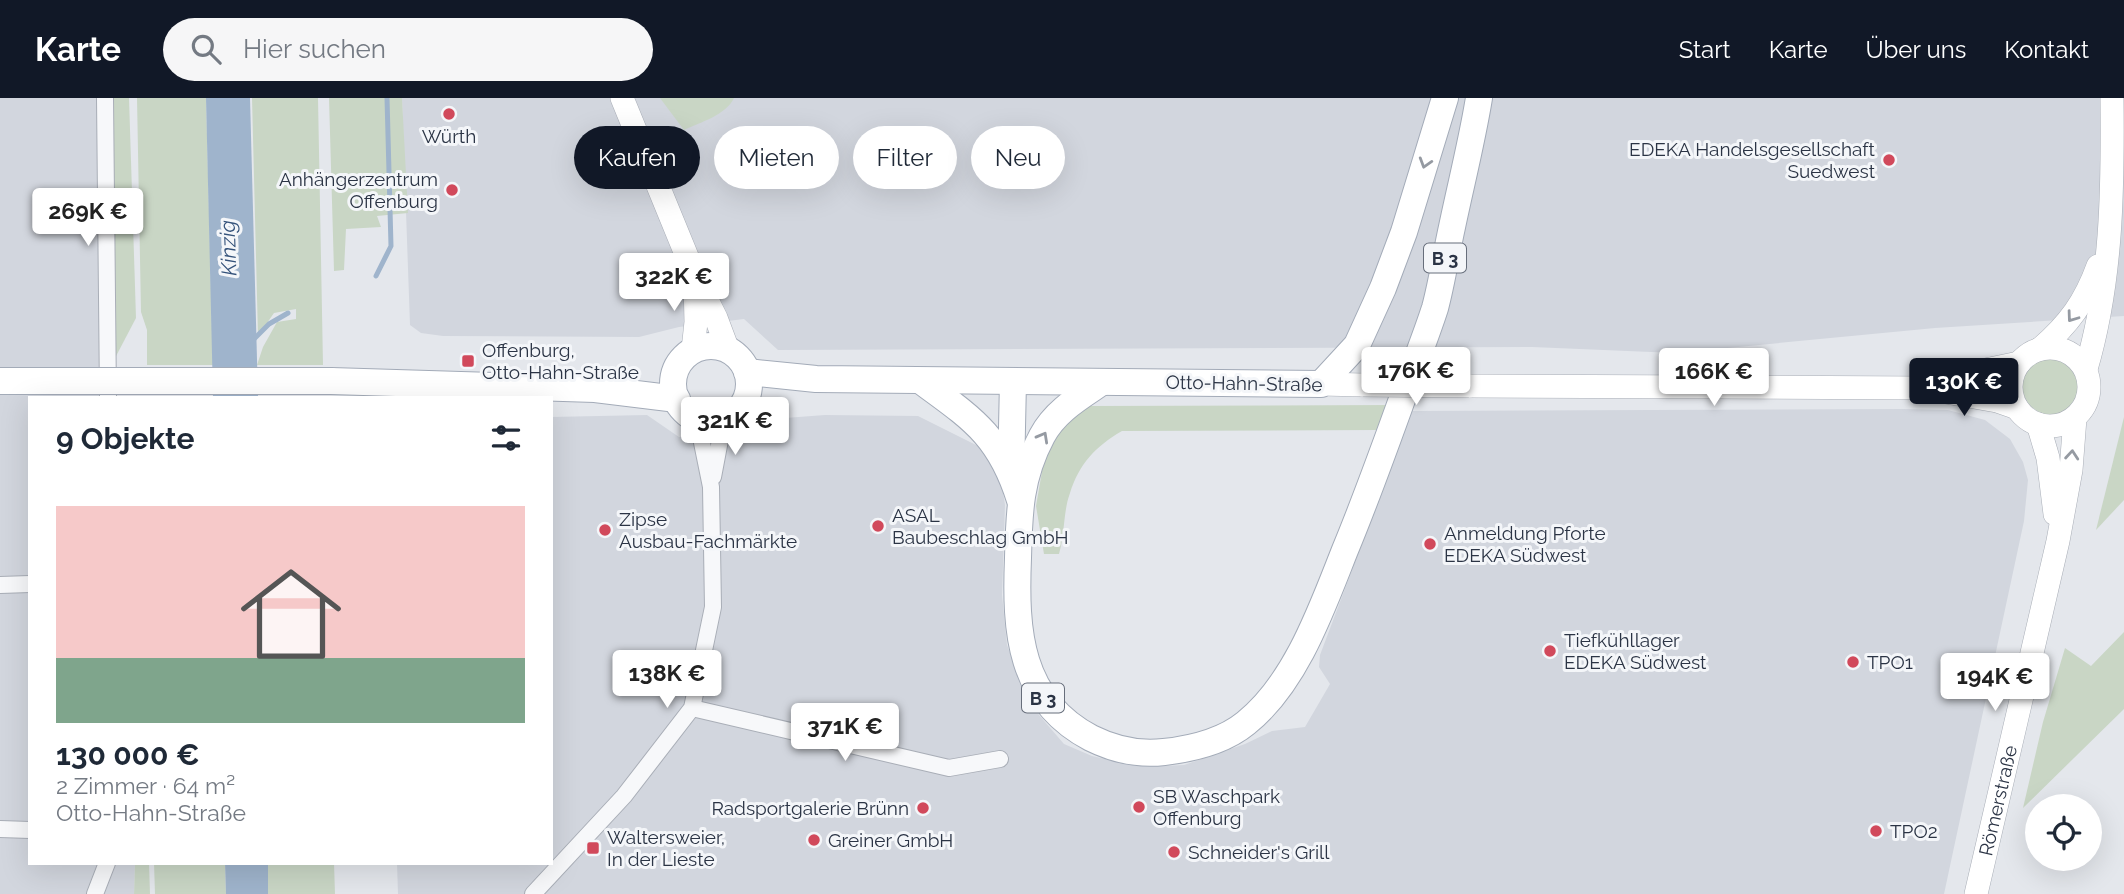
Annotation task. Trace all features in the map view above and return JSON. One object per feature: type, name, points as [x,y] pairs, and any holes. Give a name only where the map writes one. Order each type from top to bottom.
[{"type":"main road","name":"B 3","points":[[1321,384],[1357,345],[1383,288],[1404,232],[1445,98]]},
{"type":"main road","name":"B 3","points":[[1102,382],[1059,414],[1043,434],[1020,500],[1017,572],[1019,635],[1026,664],[1052,710],[1070,727],[1099,742],[1128,751],[1154,753],[1193,747],[1228,734],[1246,723],[1281,685],[1300,654],[1364,504],[1435,306],[1479,98]]},
{"type":"main road","points":[[705,346],[728,350],[743,363],[747,384],[734,414],[715,421],[697,418],[688,413],[677,399],[674,381],[680,363],[693,350],[705,346]]},
{"type":"main road","points":[[595,389],[653,379],[676,372]]},
{"type":"main road","name":"Otto-Hahn-Straße","points":[[747,384],[816,379],[1321,384]]},
{"type":"main road","points":[[0,381],[331,381],[595,389],[677,399]]},
{"type":"main road","name":"B 3","points":[[921,381],[987,433],[1012,474],[1020,500]]},
{"type":"main road","name":"B 3","points":[[1012,474],[1013,381]]},
{"type":"street","points":[[105,98],[108,396]]},
{"type":"street","points":[[622,98],[728,350]]},
{"type":"street","points":[[2085,369],[2097,332],[2110,233],[2112,98]]},
{"type":"street","points":[[2040,349],[2071,320],[2090,288],[2110,233]]},
{"type":"street","points":[[693,350],[696,322],[695,276]]},
{"type":"street","points":[[2040,349],[2067,351],[2078,359],[2090,382],[2084,407],[2076,418],[2064,424],[2038,424],[2026,418],[2017,408],[2012,396],[2011,383],[2019,363],[2028,354],[2040,349]]},
{"type":"street","name":"Otto-Hahn-Straße","points":[[1923,387],[1952,377],[2019,363]]},
{"type":"street","name":"Otto-Hahn-Straße","points":[[1321,384],[1923,387],[1997,401],[2017,408]]},
{"type":"street","points":[[533,894],[624,796],[692,708],[713,607],[711,487],[697,418]]},
{"type":"street","name":"Römerstraße","points":[[1976,894],[2058,541],[2071,470],[2076,418]]},
{"type":"street","points":[[711,487],[724,419]]},
{"type":"street","name":"Römerstraße","points":[[2038,424],[2052,478],[2058,541]]},
{"type":"street","points":[[0,585],[28,584]]},
{"type":"street","points":[[692,708],[949,768],[1000,759]]},
{"type":"street","points":[[0,829],[28,830]]},
{"type":"street","points":[[95,894],[106,865]]},
{"type":"shaded area","points":[[0,98],[111,98],[115,396],[28,396],[28,865],[135,865],[134,894],[0,894]]},
{"type":"shaded area","points":[[402,98],[2124,98],[2124,316],[1935,328],[1675,353],[1532,347],[778,350],[744,319],[679,327],[639,337],[443,336],[421,333],[410,325]]},
{"type":"shaded area","points":[[1948,410],[1985,420],[2010,439],[2023,462],[2028,480],[2024,521],[1944,894],[398,894],[397,865],[553,865],[553,417],[647,415],[679,437],[733,443],[754,425],[772,419],[825,415],[918,416],[990,452],[1000,472],[1005,505],[1002,595],[1007,645],[1018,675],[1039,715],[1064,744],[1092,756],[1127,764],[1163,766],[1184,765],[1245,744],[1272,731],[1305,727],[1330,684],[1319,667],[1320,655],[1412,411]]},
{"type":"green space","points":[[111,98],[129,98],[136,318],[114,360]]},
{"type":"green space","points":[[137,98],[206,98],[213,365],[147,365],[147,330],[141,312]]},
{"type":"green space","points":[[252,98],[318,98],[323,365],[257,365],[263,347],[277,322],[296,319],[296,309],[274,313],[258,336]]},
{"type":"green space","points":[[329,98],[402,98],[408,213],[377,216],[381,227],[346,229],[344,270],[334,271]]},
{"type":"green space","points":[[660,98],[734,98],[725,109],[705,121],[693,126],[681,126]]},
{"type":"green space","points":[[2046,355],[2058,355],[2077,368],[2082,385],[2080,397],[2069,410],[2058,415],[2046,415],[2027,402],[2022,391],[2022,379],[2035,360]]},
{"type":"green space","points":[[1390,405],[1378,430],[1122,431],[1096,450],[1078,473],[1068,500],[1059,554],[1044,554],[1036,506],[1044,460],[1051,443],[1072,417],[1090,406]]},
{"type":"green space","points":[[2124,417],[2124,500],[2096,530]]},
{"type":"green space","points":[[2124,632],[2124,709],[2037,794],[2026,794],[2043,722],[2065,648],[2091,666]]},
{"type":"green space","points":[[135,865],[149,865],[150,894],[134,894]]},
{"type":"green space","points":[[154,865],[225,865],[226,894],[155,894]]},
{"type":"green space","points":[[268,865],[334,865],[335,894],[268,894]]},
{"type":"water","name":"Kinzig","points":[[206,98],[250,98],[258,396],[213,396]]},
{"type":"water","points":[[225,865],[268,865],[268,894],[226,894]]},
{"type":"waterway","points":[[376,276],[391,246],[387,98]]},
{"type":"waterway","points":[[252,341],[269,324],[288,313]]},
{"type":"place","name":"Würth","points":[[449,114]]},
{"type":"place","name":"EDEKA Handelsgesellschaft Suedwest","points":[[1889,160]]},
{"type":"place","name":"Anhängerzentrum Offenburg","points":[[452,190]]},
{"type":"place","name":"Offenburg, Otto-Hahn-Straße","points":[[468,361]]},
{"type":"place","name":"ASAL Baubeschlag GmbH","points":[[878,526]]},
{"type":"place","name":"Zipse Ausbau-Fachmärkte","points":[[605,530]]},
{"type":"place","name":"Anmeldung Pforte EDEKA Südwest","points":[[1430,544]]},
{"type":"place","name":"Tiefkühllager EDEKA Südwest","points":[[1550,651]]},
{"type":"place","name":"TPO1","points":[[1853,662]]},
{"type":"place","name":"SB Waschpark Offenburg","points":[[1139,807]]},
{"type":"place","name":"Radsportgalerie Brünn","points":[[923,808]]},
{"type":"place","name":"TPO2","points":[[1876,831]]},
{"type":"place","name":"Greiner GmbH","points":[[814,840]]},
{"type":"place","name":"Waltersweier, In der Lieste","points":[[593,848]]},
{"type":"place","name":"Schneider's Grill","points":[[1174,852]]}]
